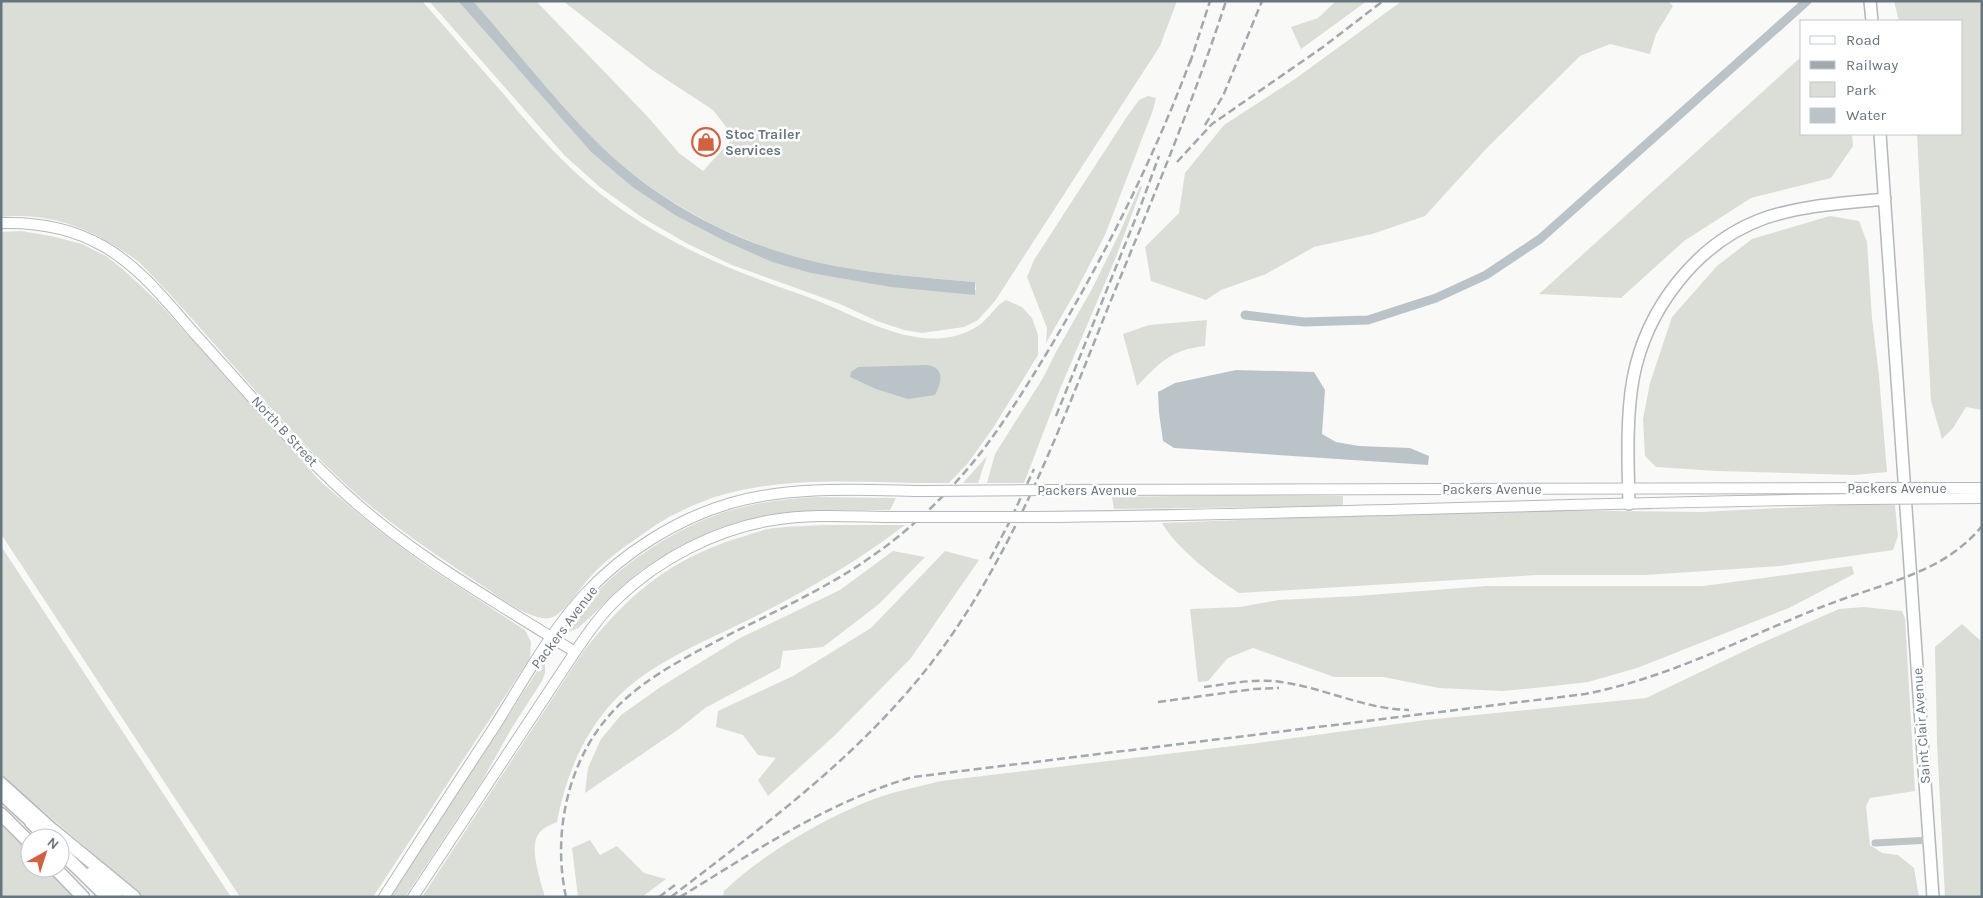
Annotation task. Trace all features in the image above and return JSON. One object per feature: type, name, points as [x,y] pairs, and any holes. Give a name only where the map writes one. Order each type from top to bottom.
[{"type":"highway","points":[[1,814],[20,833]]},
{"type":"highway","points":[[32,822],[40,828]]},
{"type":"highway","points":[[70,850],[134,897]]},
{"type":"highway","points":[[70,861],[107,897]]},
{"type":"highway","points":[[65,878],[84,897]]},
{"type":"main road","points":[[1870,1],[1872,20]]},
{"type":"main road","name":"Saint Clair Avenue","points":[[1880,135],[1933,897]]},
{"type":"main road","points":[[1629,504],[1629,412],[1633,378],[1640,350],[1651,326],[1663,304],[1680,280],[1717,244],[1739,230],[1764,219],[1820,205],[1885,200]]},
{"type":"main road","name":"North B Street","points":[[1,223],[36,224],[68,230],[102,245],[118,255],[149,282],[299,447],[347,495],[432,561],[575,652]]},
{"type":"main road","name":"Packers Avenue","points":[[413,897],[575,652],[603,615],[639,580],[675,555],[707,539],[772,520],[810,517],[1190,516],[1629,504],[1982,488]]},
{"type":"main road","name":"Packers Avenue","points":[[384,897],[552,637],[584,595],[625,557],[661,534],[694,517],[730,503],[789,492],[830,490],[1629,489],[1863,493],[1982,498]]},
{"type":"main road","points":[[1,783],[43,828]]},
{"type":"main road","points":[[1,794],[32,822]]},
{"type":"main road","points":[[70,851],[127,897]]},
{"type":"main road","points":[[70,855],[117,897]]},
{"type":"street","points":[[1874,843],[1930,840]]},
{"type":"green space","points":[[1,1],[422,1],[529,124],[564,161],[602,195],[657,232],[737,271],[818,301],[863,321],[912,336],[944,338],[962,334],[978,326],[1006,300],[1022,307],[1032,318],[1038,335],[1038,355],[993,428],[968,463],[949,483],[809,482],[741,490],[707,500],[664,520],[616,553],[596,571],[555,616],[543,618],[534,616],[506,602],[433,553],[354,492],[298,437],[139,262],[108,241],[74,226],[39,217],[1,217]]},
{"type":"green space","points":[[429,1],[458,1],[591,152],[631,186],[772,262],[976,290],[975,282],[873,272],[798,257],[749,241],[678,205],[634,175],[595,140],[548,89],[473,1],[536,1],[647,116],[679,153],[703,171],[734,137],[713,110],[652,70],[563,1],[1177,1],[1160,46],[995,301],[978,320],[964,327],[922,333],[904,330],[877,321],[840,304],[732,265],[688,244],[643,218],[601,188],[565,156]]},
{"type":"green space","points":[[1336,1],[1367,1],[1301,49],[1291,27],[1318,18]]},
{"type":"green space","points":[[1402,1],[1668,1],[1673,6],[1656,34],[1650,54],[1610,44],[1580,56],[1486,149],[1425,216],[1372,234],[1314,247],[1266,274],[1221,290],[1206,300],[1151,281],[1145,247],[1179,213],[1185,173],[1224,125],[1295,79]]},
{"type":"green space","points":[[1894,1],[1982,1],[1982,410],[1966,407],[1953,428],[1942,439],[1931,401],[1917,135],[1963,135],[1963,20],[1899,20]]},
{"type":"green space","points":[[1800,58],[1800,135],[1852,135],[1853,146],[1831,178],[1751,198],[1684,241],[1621,298],[1539,294]]},
{"type":"green space","points":[[1148,96],[1156,98],[1153,110],[1105,235],[1046,343],[1047,328],[1027,277],[1034,260],[1126,118],[1139,100]]},
{"type":"green space","points":[[1140,186],[1142,187],[1116,257],[1060,389],[1024,483],[987,483],[995,454],[1043,378],[1092,289]]},
{"type":"green space","points":[[1830,216],[1859,221],[1867,242],[1872,318],[1887,472],[1854,475],[1717,471],[1656,467],[1645,456],[1643,419],[1650,383],[1672,317],[1717,266],[1752,239]]},
{"type":"green space","points":[[21,231],[82,244],[106,256],[125,271],[158,302],[321,482],[374,527],[425,565],[525,630],[531,642],[530,658],[373,897],[240,897],[1,534],[1,232]]},
{"type":"green space","points":[[1207,320],[1205,346],[1183,351],[1167,358],[1137,386],[1123,334],[1149,325]]},
{"type":"green space","points":[[987,456],[978,483],[963,483]]},
{"type":"green space","points":[[1343,496],[1343,506],[1114,509],[1112,497]]},
{"type":"green space","points":[[815,497],[896,498],[890,510],[776,514],[731,524],[710,532],[676,549],[643,569],[578,628],[565,632],[598,591],[619,572],[668,538],[719,514],[743,507],[787,499]]},
{"type":"green space","points":[[1860,504],[1895,505],[1898,536],[1893,550],[1780,566],[1645,575],[1537,575],[1239,593],[1208,571],[1186,552],[1162,523],[1517,510],[1701,512]]},
{"type":"green space","points":[[828,525],[905,525],[848,565],[788,600],[658,666],[626,689],[612,703],[592,729],[576,759],[560,806],[557,822],[546,827],[538,835],[535,856],[545,897],[422,897],[583,652],[599,632],[633,597],[670,569],[690,557],[713,547],[770,529]]},
{"type":"green space","points":[[1,546],[231,897],[144,897],[70,834],[70,828],[63,828],[1,775]]},
{"type":"green space","points":[[893,551],[925,557],[879,604],[823,647],[783,651],[780,668],[705,708],[679,729],[585,793],[588,768],[601,739],[621,715],[662,686],[740,638],[840,590]]},
{"type":"green space","points":[[945,551],[979,560],[911,658],[834,736],[768,796],[758,780],[776,758],[758,755],[743,735],[716,727],[718,711],[793,676],[871,628]]},
{"type":"green space","points":[[1852,566],[1854,574],[1789,608],[1637,668],[1588,682],[1503,691],[1439,688],[1383,677],[1334,677],[1253,648],[1228,658],[1208,681],[1198,682],[1190,609],[1240,607],[1279,600],[1487,586],[1703,586]]},
{"type":"green space","points":[[1864,607],[1902,611],[1905,618],[1915,791],[1870,798],[1866,806],[1870,845],[1882,853],[1898,855],[1914,868],[1919,897],[723,897],[724,891],[741,876],[803,833],[871,800],[892,793],[941,781],[1250,744],[1426,720],[1646,698],[1757,645],[1839,609]]},
{"type":"green space","points":[[1962,624],[1982,642],[1981,897],[1945,897],[1937,742],[1935,647]]},
{"type":"green space","points":[[545,663],[545,673],[542,681],[513,726],[482,781],[405,897],[389,897],[542,664]]},
{"type":"green space","points":[[1,824],[20,843],[20,878],[55,878],[74,897],[1,897]]},
{"type":"green space","points":[[590,840],[600,855],[617,846],[644,873],[666,879],[642,897],[578,897],[572,848]]},
{"type":"water","points":[[458,1],[473,1],[564,107],[595,140],[634,175],[678,206],[725,231],[774,250],[823,263],[873,272],[975,282],[975,295],[891,287],[811,273],[772,262],[725,241],[675,215],[631,186],[591,152]]},
{"type":"water","points":[[932,366],[939,372],[940,380],[935,395],[908,399],[876,389],[850,377],[851,372],[858,367]]},
{"type":"water","points":[[1236,370],[1314,372],[1325,390],[1322,434],[1336,442],[1359,446],[1410,448],[1429,456],[1428,465],[1174,448],[1163,441],[1158,392],[1175,383]]},
{"type":"waterway","points":[[1245,315],[1304,322],[1368,320],[1436,298],[1486,275],[1540,239],[1807,1]]},
{"type":"railway","points":[[1190,63],[1210,1]]},
{"type":"railway","points":[[671,897],[805,792],[867,735],[925,671],[955,630],[982,587],[1007,543],[1050,451],[1154,195],[1226,1]]},
{"type":"railway","points":[[1205,125],[1223,96],[1262,1]]},
{"type":"railway","points":[[1177,162],[1212,124],[1323,47],[1383,1]]},
{"type":"railway","points":[[566,897],[561,855],[564,815],[570,788],[580,761],[593,737],[625,699],[645,683],[689,656],[844,575],[896,539],[927,512],[956,482],[981,452],[1014,405],[1066,320],[1106,248],[1143,174],[1191,59]]},
{"type":"railway","points":[[1056,416],[1159,156]]},
{"type":"railway","points":[[990,559],[1034,469]]},
{"type":"railway","points":[[680,897],[793,829],[822,814],[882,787],[913,777],[1585,694],[1616,687],[1647,678],[1706,656],[1824,606],[1894,582],[1922,570],[1954,552],[1966,543],[1982,526]]},
{"type":"railway","points":[[1204,687],[1252,681],[1281,682],[1376,706],[1409,710]]},
{"type":"railway","points":[[1158,702],[1254,689],[1279,688]]},
{"type":"railway","points":[[659,897],[675,885]]},
{"type":"place","name":"Stoc Trailer Services","points":[[706,142]]}]
